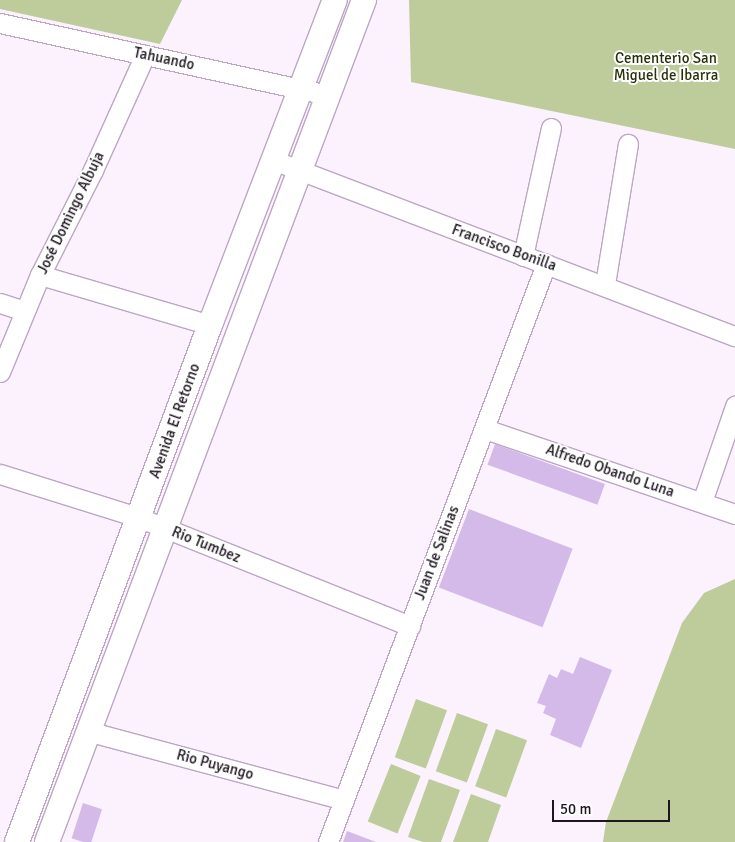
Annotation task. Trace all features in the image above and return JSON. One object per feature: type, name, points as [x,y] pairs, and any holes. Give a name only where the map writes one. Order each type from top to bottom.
[{"type":"main road","name":"Avenida El Retorno","points":[[17,842],[140,518],[210,325],[273,160],[303,89],[335,0]]},
{"type":"main road","name":"Avenida El Retorno","points":[[47,842],[163,528],[364,0]]},
{"type":"street","name":"Tahuando","points":[[0,23],[327,95]]},
{"type":"street","name":"José Domingo Albuja","points":[[0,372],[40,275],[93,170],[144,55]]},
{"type":"street","points":[[523,256],[551,128]]},
{"type":"street","points":[[605,284],[628,144]]},
{"type":"street","name":"Francisco Bonilla","points":[[273,160],[300,172],[523,256],[605,284],[735,336]]},
{"type":"street","name":"Juan de Salinas","points":[[328,842],[546,264]]},
{"type":"street","points":[[40,275],[210,325]]},
{"type":"street","points":[[0,303],[24,311]]},
{"type":"street","points":[[702,502],[735,406]]},
{"type":"street","name":"Alfredo Obando Luna","points":[[485,429],[735,514]]},
{"type":"street","name":"Rio Tumbez","points":[[0,474],[140,518],[410,626]]},
{"type":"street","name":"Rio Puyango","points":[[87,731],[344,800]]},
{"type":"green space","points":[[0,0],[182,0],[160,44],[0,9]]},
{"type":"green space","name":"Cementerio San Miguel de Ibarra","points":[[409,0],[735,0],[735,149],[411,82]]},
{"type":"green space","points":[[735,579],[735,842],[603,842],[606,822],[682,623],[704,593]]},
{"type":"green space","points":[[416,699],[447,710],[426,769],[395,757]]},
{"type":"green space","points":[[457,713],[488,724],[467,783],[436,771]]},
{"type":"green space","points":[[496,729],[527,740],[506,798],[475,786]]},
{"type":"green space","points":[[391,764],[421,776],[397,833],[368,821]]},
{"type":"green space","points":[[429,779],[460,790],[441,842],[423,842],[408,837]]},
{"type":"green space","points":[[471,794],[501,805],[488,842],[453,842]]},
{"type":"building","points":[[495,444],[605,484],[597,505],[487,465]]},
{"type":"building","points":[[469,509],[573,549],[543,627],[439,587]]},
{"type":"building","points":[[580,657],[612,670],[581,748],[550,735],[556,719],[543,713],[546,706],[537,703],[549,674],[557,678],[561,669],[573,674]]},
{"type":"building","points":[[83,803],[102,809],[91,842],[83,842],[72,838]]},
{"type":"building","points":[[347,831],[376,842],[343,842]]}]
